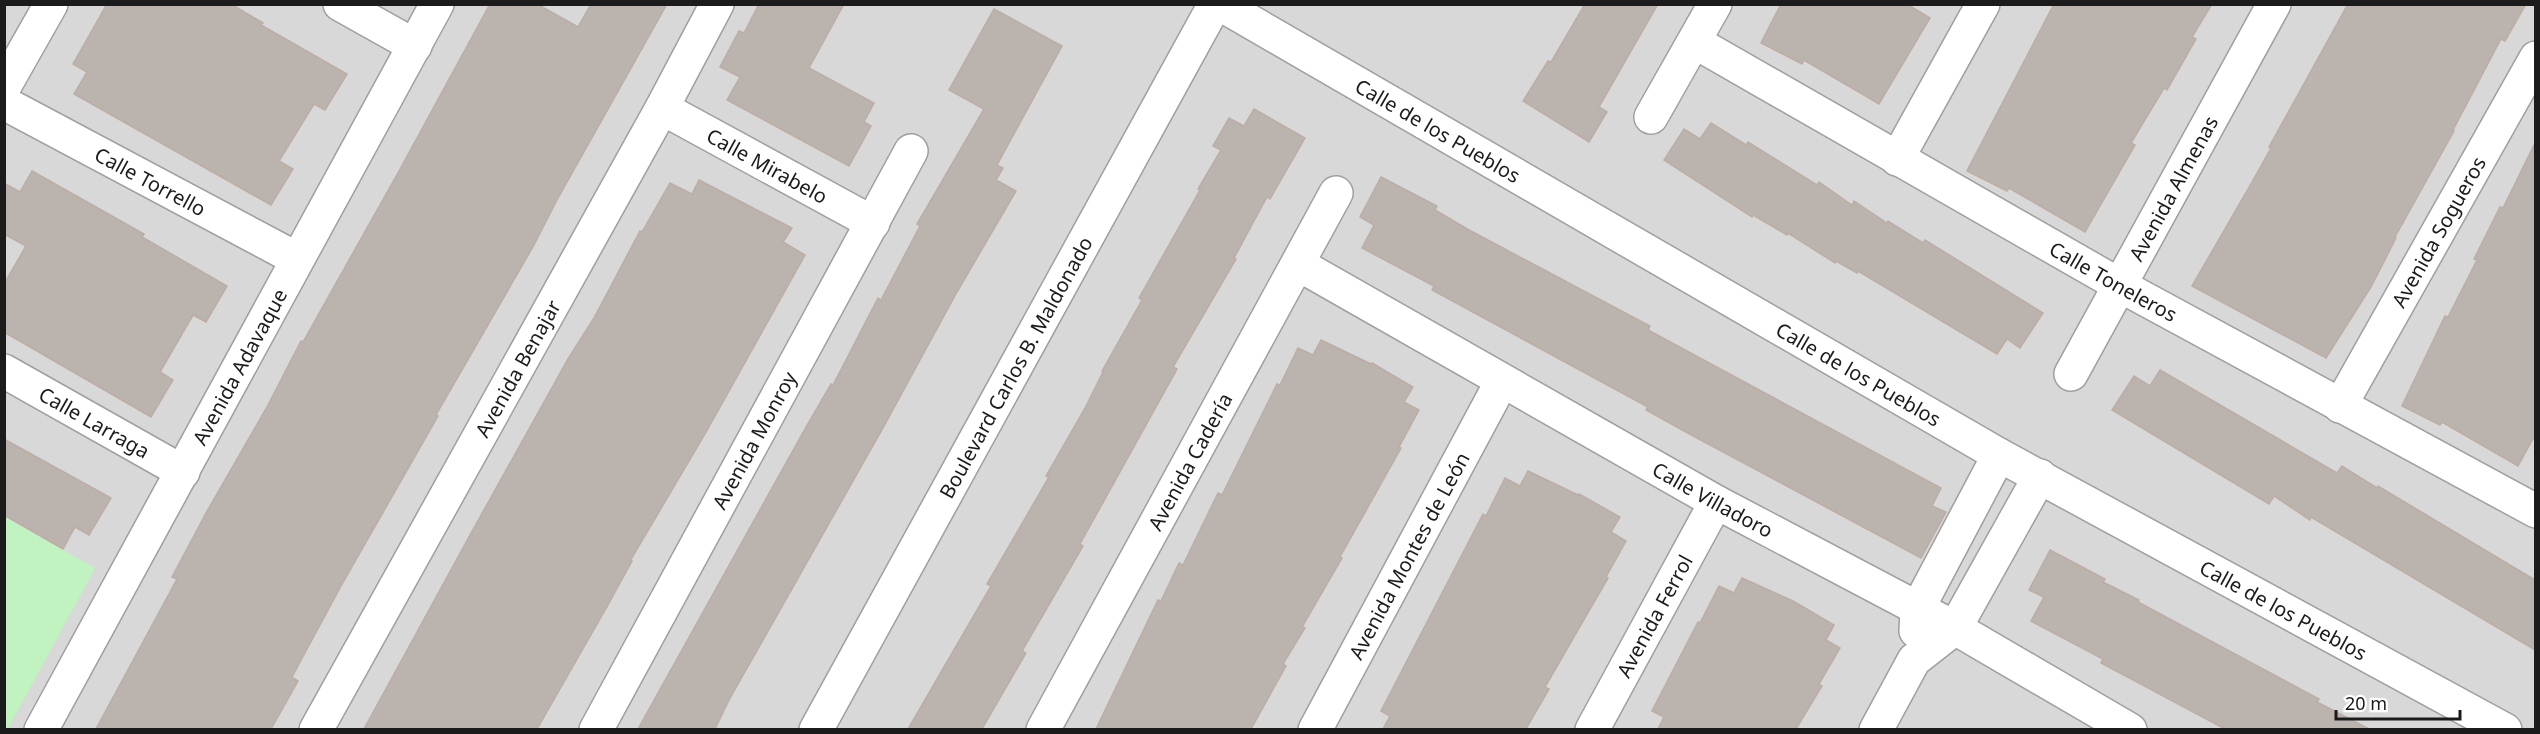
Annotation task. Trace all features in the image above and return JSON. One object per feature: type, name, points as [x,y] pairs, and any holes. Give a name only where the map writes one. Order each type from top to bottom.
[{"type":"street","points":[[4,87],[51,4]]},
{"type":"street","points":[[340,4],[415,46]]},
{"type":"street","name":"Avenida Adavaque","points":[[41,729],[437,4]]},
{"type":"street","name":"Avenida Benajar","points":[[316,729],[662,108],[717,4]]},
{"type":"street","name":"Boulevard Carlos B. Maldonado","points":[[816,729],[1215,4]]},
{"type":"street","name":"Calle de los Pueblos","points":[[1220,4],[1999,455],[2505,729]]},
{"type":"street","points":[[1651,117],[1715,4]]},
{"type":"street","points":[[1897,159],[1983,4]]},
{"type":"street","name":"Avenida Almenas","points":[[2071,374],[2274,4]]},
{"type":"street","name":"Calle Toneleros","points":[[1695,42],[2121,286],[2535,511]]},
{"type":"street","name":"Avenida Sogueros","points":[[2340,406],[2535,58]]},
{"type":"street","name":"Calle Torrello","points":[[4,103],[297,259]]},
{"type":"street","name":"Calle Mirabelo","points":[[662,108],[873,223]]},
{"type":"street","name":"Avenida Monroy","points":[[596,729],[911,151]]},
{"type":"street","name":"Avenida Cadería","points":[[1043,729],[1336,193]]},
{"type":"street","name":"Calle Villadoro","points":[[1298,264],[1716,502],[1955,628],[2130,729]]},
{"type":"street","name":"Calle Larraga","points":[[4,371],[183,472]]},
{"type":"street","name":"Avenida Montes de León","points":[[1315,729],[1502,381]]},
{"type":"street","points":[[1914,660],[1917,610],[1999,455]]},
{"type":"street","points":[[1876,729],[1914,660],[1955,628],[2040,476]]},
{"type":"street","name":"Avenida Ferrol","points":[[1592,729],[1716,502]]},
{"type":"shaded area","points":[[5,5],[2535,5],[2535,729],[5,729]]},
{"type":"green space","points":[[5,517],[95,568],[7,730],[4,729]]},
{"type":"building","points":[[107,4],[231,4],[263,23],[261,25],[347,74],[325,110],[314,104],[279,161],[293,169],[271,205],[74,94],[87,72],[73,64]]},
{"type":"building","points":[[490,4],[537,4],[578,27],[591,4],[667,4],[341,586],[292,677],[298,681],[271,729],[96,729],[177,579],[172,577],[206,513],[399,171]]},
{"type":"building","points":[[759,4],[844,4],[809,68],[874,103],[864,122],[871,126],[849,166],[727,100],[740,77],[720,67],[739,31],[744,33]]},
{"type":"building","points":[[1585,4],[1658,4],[1599,107],[1607,112],[1589,142],[1523,101],[1548,61],[1551,62]]},
{"type":"building","points":[[1781,4],[1907,4],[1930,18],[1879,104],[1804,60],[1802,64],[1761,43]]},
{"type":"building","points":[[2054,4],[2212,4],[2192,37],[2196,39],[2167,90],[2164,88],[2131,143],[2135,145],[2085,232],[2009,188],[2007,191],[1967,171]]},
{"type":"building","points":[[2348,4],[2526,4],[2505,41],[2501,39],[2454,131],[2395,237],[2371,287],[2326,358],[2192,286],[2271,148],[2269,147]]},
{"type":"building","points":[[994,9],[1062,46],[997,165],[1003,168],[996,180],[1016,191],[957,292],[729,700],[715,729],[638,729],[806,427],[831,384],[833,385],[878,298],[881,300],[920,226],[917,224],[984,109],[949,90]]},
{"type":"building","points":[[1254,109],[1305,138],[1270,199],[1267,197],[1234,258],[1236,259],[1173,367],[1177,369],[1080,544],[1083,546],[1022,651],[1026,653],[982,729],[908,729],[991,586],[987,584],[1049,477],[1046,476],[1142,300],[1139,298],[1221,150],[1213,146],[1229,118],[1244,126]]},
{"type":"building","points":[[1711,123],[1746,145],[1748,142],[1817,185],[1819,182],[1852,205],[1854,201],[1923,243],[1925,240],[2043,313],[2020,348],[2007,339],[1997,354],[1858,271],[1857,273],[1836,261],[1835,263],[1788,233],[1787,235],[1753,215],[1752,217],[1664,160],[1684,129],[1700,139]]},
{"type":"building","points":[[2535,143],[2535,435],[2518,466],[2442,422],[2440,425],[2402,406],[2445,316],[2448,317],[2477,260],[2474,259],[2500,207],[2503,208]]},
{"type":"building","points":[[32,171],[144,234],[142,237],[227,286],[206,322],[193,315],[160,372],[173,380],[151,417],[4,332],[4,284],[26,246],[4,234],[4,183],[20,192]]},
{"type":"building","points":[[1381,177],[1437,206],[1435,210],[1469,230],[1650,326],[1648,330],[1941,488],[1932,506],[1946,512],[1921,558],[1646,410],[1648,407],[1432,290],[1434,286],[1362,248],[1374,225],[1360,217]]},
{"type":"building","points":[[699,180],[792,228],[783,242],[805,255],[537,729],[364,729],[568,359],[594,318],[640,231],[642,232],[670,183],[692,194]]},
{"type":"building","points":[[1321,340],[1372,363],[1413,387],[1404,402],[1419,410],[1399,447],[1401,448],[1340,557],[1342,558],[1302,627],[1305,628],[1283,664],[1286,666],[1251,729],[1096,729],[1158,600],[1161,601],[1179,563],[1183,565],[1218,493],[1222,495],[1277,384],[1280,385],[1298,348],[1313,355]]},
{"type":"building","points":[[2160,370],[2337,473],[2342,466],[2377,488],[2378,486],[2535,580],[2535,650],[2311,517],[2310,520],[2274,496],[2269,504],[2112,410],[2134,376],[2150,386]]},
{"type":"building","points":[[4,439],[111,498],[89,535],[75,527],[63,549],[4,515]]},
{"type":"building","points":[[1528,471],[1579,494],[1620,517],[1611,532],[1626,541],[1606,577],[1608,578],[1545,687],[1549,689],[1526,729],[1383,729],[1390,716],[1381,711],[1483,514],[1486,516],[1505,478],[1520,486]]},
{"type":"building","points":[[2050,550],[2105,579],[2103,582],[2139,600],[2138,602],[2319,699],[2317,702],[2369,729],[2225,729],[2101,663],[2103,659],[2031,621],[2044,597],[2029,590]]},
{"type":"building","points":[[1742,578],[1793,601],[1834,625],[1826,640],[1840,648],[1819,684],[1822,686],[1796,729],[1658,729],[1664,717],[1652,711],[1698,622],[1700,623],[1719,586],[1734,593]]}]
